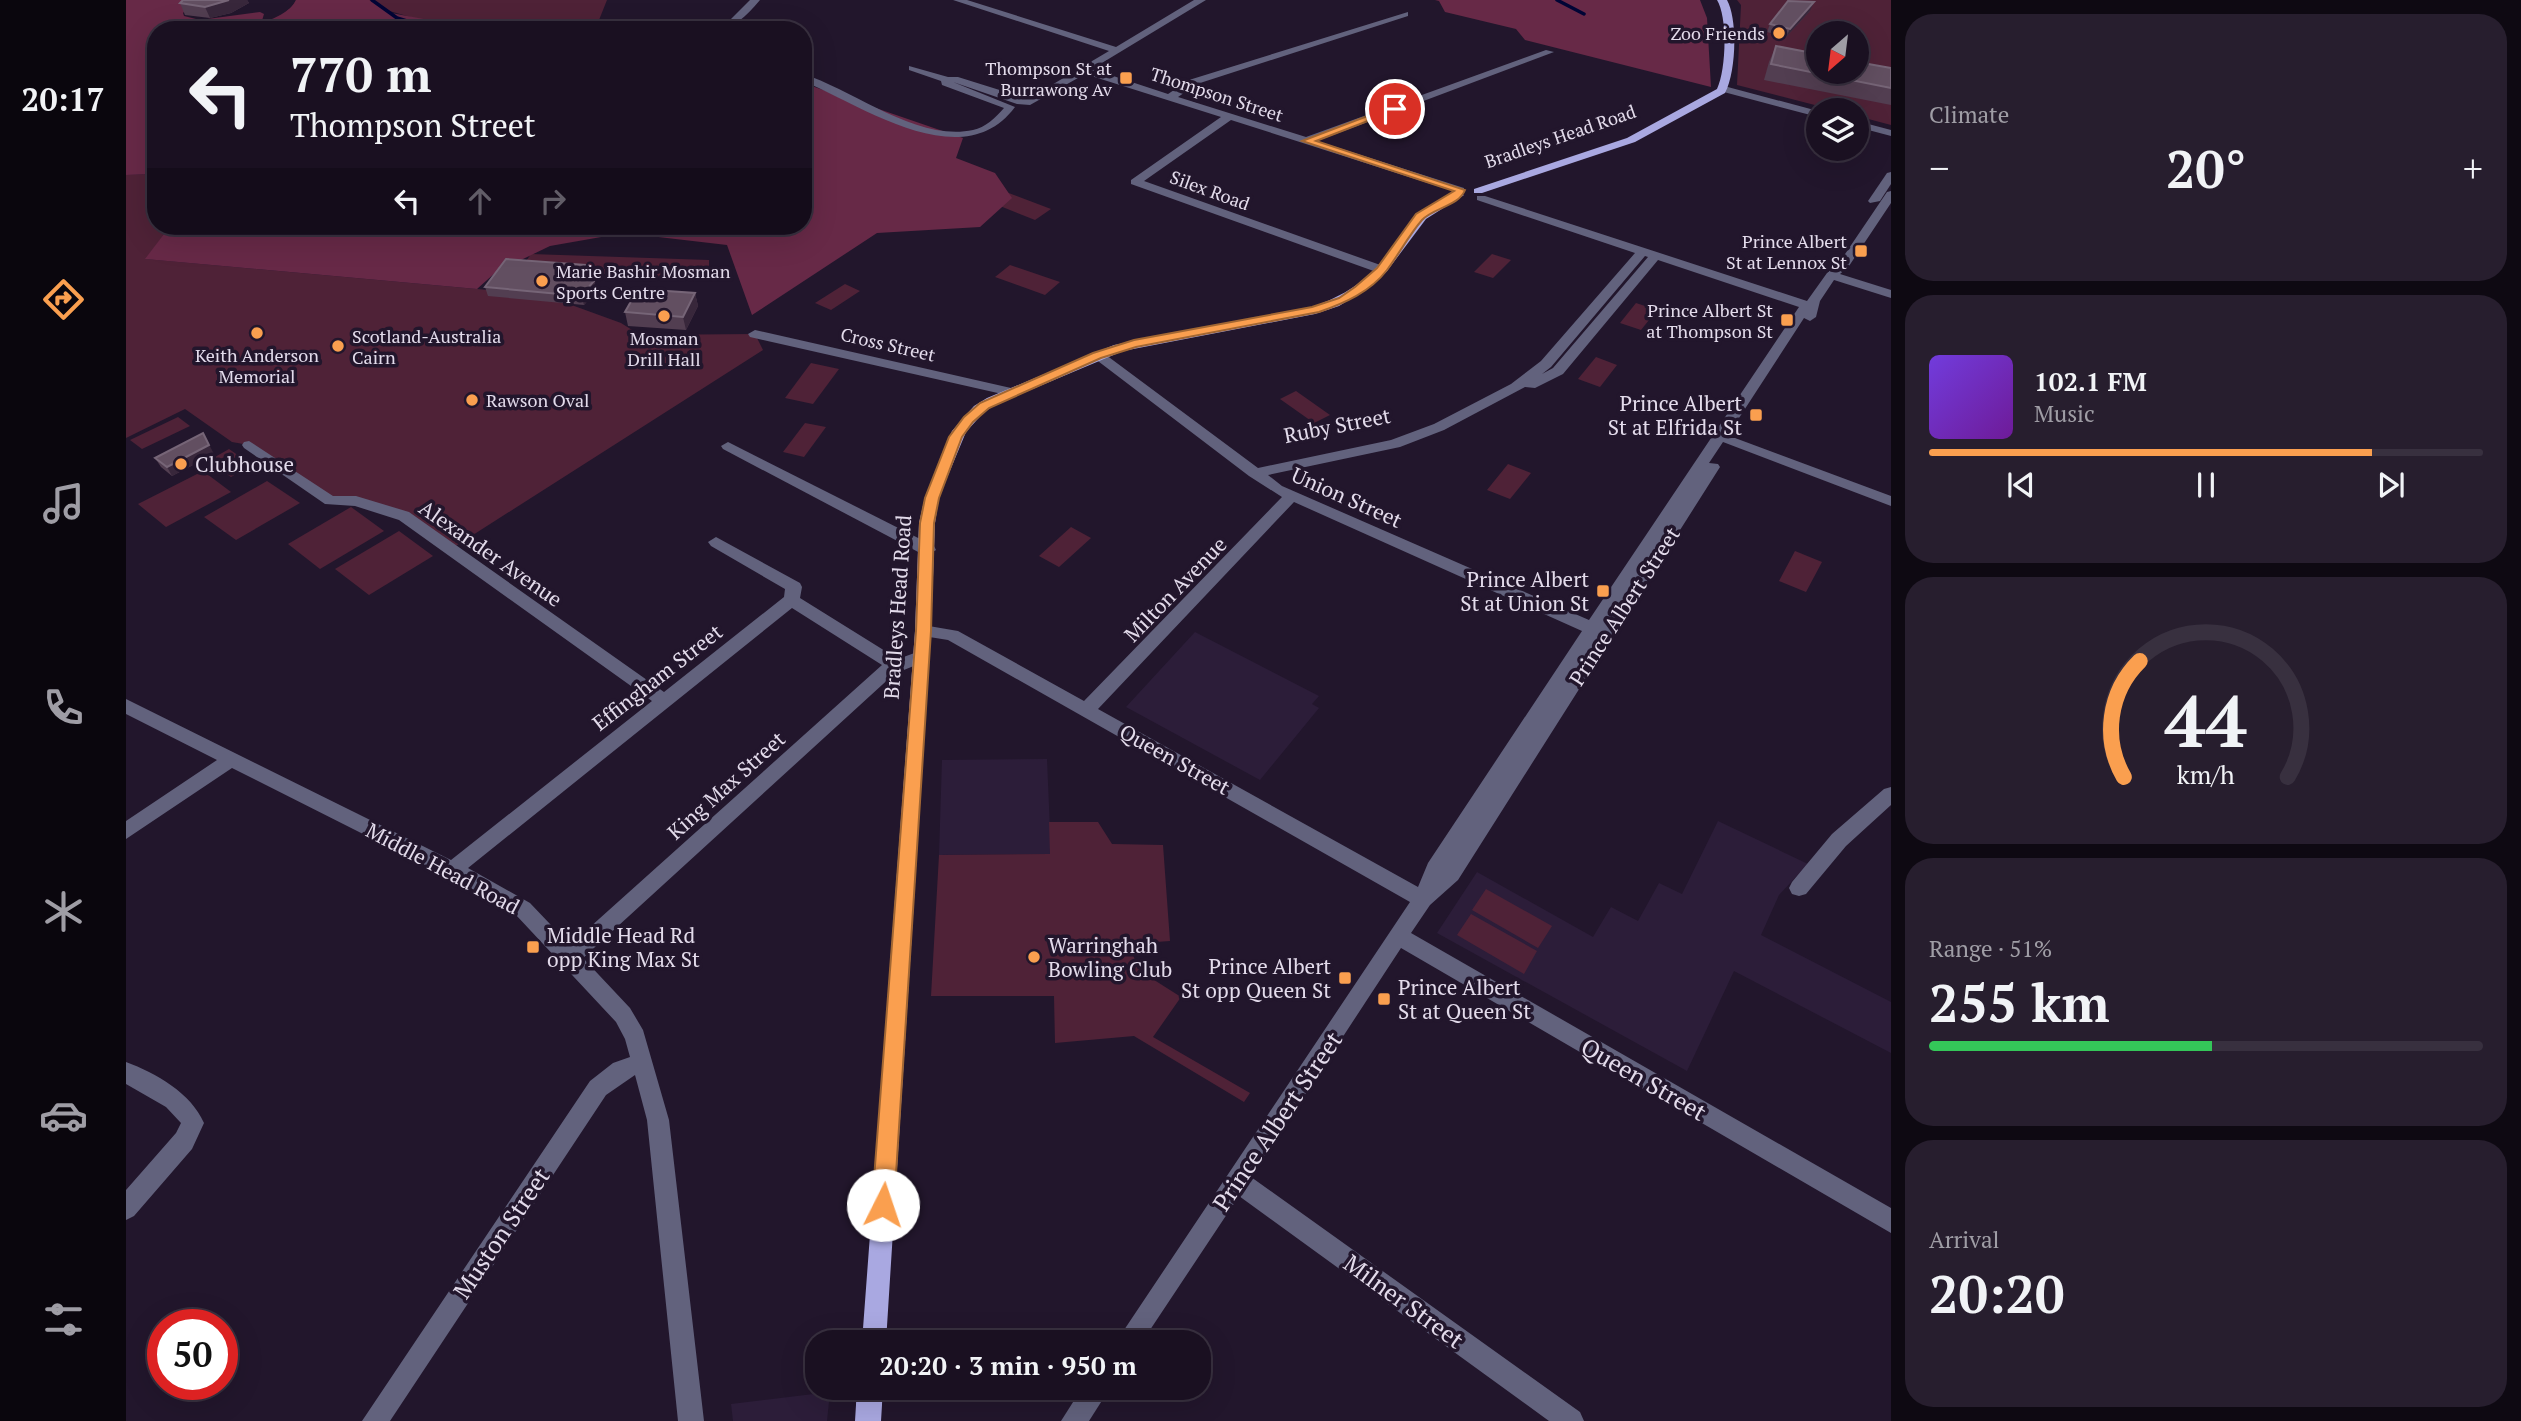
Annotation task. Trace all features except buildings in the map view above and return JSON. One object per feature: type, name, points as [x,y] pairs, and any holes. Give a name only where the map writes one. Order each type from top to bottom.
[{"type":"main road","points":[[1722,0],[1729,12],[1727,79],[1724,89]]},
{"type":"main road","name":"Bradleys Head Road","points":[[875,1330],[923,631],[927,523],[932,498],[959,430],[979,409],[1011,392],[1097,355],[1141,342],[1324,307],[1359,290],[1381,270],[1420,216],[1462,194],[1480,194],[1632,140],[1724,89]]},
{"type":"main road","points":[[868,1421],[869,1400]]},
{"type":"street","points":[[734,21],[755,0]]},
{"type":"street","points":[[958,0],[1117,50]]},
{"type":"street","points":[[913,68],[1026,103],[1201,0]]},
{"type":"street","points":[[1170,97],[1193,82],[1405,14]]},
{"type":"street","points":[[1307,141],[1549,52]]},
{"type":"street","name":"Thompson Street","points":[[1084,69],[1462,194]]},
{"type":"street","points":[[812,81],[923,128],[974,134],[1003,117],[1010,107],[946,83],[947,80]]},
{"type":"street","points":[[1724,89],[1806,111]]},
{"type":"street","name":"Silex Road","points":[[1230,116],[1135,182],[1381,270]]},
{"type":"street","points":[[1869,127],[1891,133]]},
{"type":"street","name":"Prince Albert Street","points":[[1835,271],[1836,260],[1891,175]]},
{"type":"street","points":[[1480,194],[1648,254],[1812,307]]},
{"type":"street","name":"Prince Albert Street","points":[[1136,1330],[1423,899],[1451,874],[1599,632],[1803,310],[1812,307],[1891,194]]},
{"type":"street","name":"Ruby Street","points":[[1250,469],[1395,444],[1439,427],[1516,387],[1537,383],[1558,371],[1648,254]]},
{"type":"street","points":[[1835,271],[1891,294]]},
{"type":"street","name":"Prince Albert Street","points":[[1599,632],[1730,441],[1813,313],[1812,307]]},
{"type":"street","name":"Cross Street","points":[[755,334],[1011,392]]},
{"type":"street","name":"Union Street","points":[[1097,355],[1250,469],[1292,496],[1599,632]]},
{"type":"street","points":[[1730,441],[1891,501]]},
{"type":"street","name":"Alexander Avenue","points":[[249,445],[330,501],[356,501],[404,516],[663,700]]},
{"type":"street","points":[[728,446],[928,550]]},
{"type":"street","name":"Milton Avenue","points":[[1087,709],[1292,496]]},
{"type":"street","points":[[716,542],[794,587],[791,600],[898,667]]},
{"type":"street","name":"Effingham Street","points":[[453,869],[791,600]]},
{"type":"street","name":"Queen Street","points":[[923,631],[952,635],[1423,899]]},
{"type":"street","name":"King Max Street","points":[[569,958],[888,670],[920,657]]},
{"type":"street","name":"Middle Head Road","points":[[126,706],[453,869],[523,909],[623,1015],[635,1037],[658,1120],[691,1421]]},
{"type":"street","points":[[126,831],[231,759]]},
{"type":"street","points":[[1799,888],[1839,840],[1891,794]]},
{"type":"street","name":"Queen Street","points":[[1398,936],[1891,1222]]},
{"type":"street","name":"Muston Street","points":[[375,1421],[598,1088],[621,1070],[642,1062]]},
{"type":"street","points":[[126,1072],[190,1114],[193,1122],[189,1135],[126,1208]]},
{"type":"street","name":"Milner Street","points":[[1237,1181],[1571,1421]]},
{"type":"street","points":[[1074,1421],[1089,1400]]},
{"type":"shaded area","points":[[126,0],[187,0],[188,7],[183,13],[184,16],[200,20],[260,12],[264,14],[262,21],[147,21],[147,174],[126,175]]},
{"type":"shaded area","points":[[296,0],[607,0],[599,21],[427,21],[386,10],[310,21],[270,21],[293,6]]},
{"type":"shaded area","points":[[296,0],[369,0],[391,13],[435,21],[267,21],[285,12]]},
{"type":"shaded area","points":[[1435,0],[1700,0],[1707,18],[1711,87],[1525,40],[1516,29],[1445,12],[1439,1]]},
{"type":"shaded area","points":[[1737,0],[1891,0],[1891,125],[1869,119],[1869,98],[1806,98],[1806,103],[1737,85],[1741,5]]},
{"type":"shaded area","points":[[812,86],[963,138],[956,158],[995,173],[1012,198],[980,227],[877,233],[752,315],[727,245],[641,235],[812,235]]},
{"type":"shaded area","points":[[147,174],[147,235],[163,235],[146,259],[544,295],[621,323],[640,335],[755,334],[763,350],[451,549],[404,516],[356,501],[330,501],[249,445],[232,442],[185,409],[126,438],[126,175]]},
{"type":"shaded area","points":[[1006,192],[1051,209],[1035,220],[990,202]]},
{"type":"shaded area","points":[[163,235],[613,235],[550,246],[496,272],[477,289],[145,259]]},
{"type":"shaded area","points":[[531,254],[709,260],[709,279],[520,270]]},
{"type":"shaded area","points":[[1492,254],[1511,260],[1493,278],[1474,272]]},
{"type":"shaded area","points":[[1010,265],[1060,282],[1045,295],[995,277]]},
{"type":"shaded area","points":[[845,284],[860,291],[831,310],[815,303]]},
{"type":"shaded area","points":[[1636,303],[1657,310],[1641,330],[1620,323]]},
{"type":"shaded area","points":[[1596,357],[1617,365],[1600,387],[1578,379]]},
{"type":"shaded area","points":[[811,363],[839,369],[813,404],[785,398]]},
{"type":"shaded area","points":[[1296,391],[1330,415],[1314,423],[1280,399]]},
{"type":"shaded area","points":[[178,417],[190,426],[142,449],[130,440]]},
{"type":"shaded area","points":[[805,423],[826,427],[804,457],[783,452]]},
{"type":"shaded area","points":[[229,449],[252,465],[231,477],[208,461]]},
{"type":"shaded area","points":[[1508,464],[1531,473],[1510,499],[1487,490]]},
{"type":"shaded area","points":[[203,471],[231,492],[166,527],[138,504]]},
{"type":"shaded area","points":[[267,481],[300,503],[236,540],[204,517]]},
{"type":"shaded area","points":[[351,507],[384,531],[320,569],[288,544]]},
{"type":"shaded area","points":[[1071,527],[1091,538],[1059,567],[1039,556]]},
{"type":"shaded area","points":[[399,531],[433,556],[369,595],[335,569]]},
{"type":"shaded area","points":[[1795,551],[1822,562],[1806,592],[1779,581]]},
{"type":"shaded area","points":[[1195,632],[1319,696],[1312,704],[1319,708],[1260,780],[1126,707]]},
{"type":"shaded area","points":[[1047,759],[1051,854],[939,855],[942,760]]},
{"type":"shaded area","points":[[1718,821],[1808,864],[1779,895],[1761,935],[1891,1002],[1891,1053],[1734,971],[1687,1071],[1437,933],[1477,872],[1593,937],[1611,907],[1638,921],[1659,883],[1682,894]]},
{"type":"shaded area","name":"Warringhah Bowling Club","points":[[1049,822],[1098,822],[1112,844],[1163,845],[1170,941],[1128,944],[1140,971],[1181,997],[1153,1037],[1250,1093],[1244,1102],[1134,1036],[1055,1043],[1054,996],[931,996],[939,855],[1050,854]]},
{"type":"shaded area","points":[[1486,889],[1552,926],[1538,948],[1472,910]]},
{"type":"shaded area","points":[[1471,914],[1537,951],[1524,974],[1457,935]]},
{"type":"shaded area","points":[[805,1395],[805,1400],[829,1400],[827,1421],[733,1421],[731,1404]]},
{"type":"waterway","points":[[372,0],[397,18],[407,21]]},
{"type":"waterway","points":[[1557,0],[1584,14]]},
{"type":"place","name":"Zoo Friends","points":[[1779,33]]},
{"type":"place","name":"Thompson St at Burrawong Av","points":[[1126,78]]},
{"type":"place","name":"Prince Albert St at Lennox St","points":[[1861,251]]},
{"type":"place","name":"Marie Bashir Mosman Sports Centre","points":[[542,281]]},
{"type":"place","name":"Mosman Drill Hall","points":[[664,316]]},
{"type":"place","name":"Prince Albert St at Thompson St","points":[[1787,320]]},
{"type":"place","name":"Keith Anderson Memorial","points":[[257,333]]},
{"type":"place","name":"Scotland-Australia Cairn","points":[[338,346]]},
{"type":"place","name":"Rawson Oval","points":[[472,400]]},
{"type":"place","name":"Prince Albert St at Elfrida St","points":[[1756,415]]},
{"type":"place","name":"Clubhouse","points":[[181,464]]},
{"type":"place","name":"Prince Albert St at Union St","points":[[1603,591]]},
{"type":"place","name":"Middle Head Rd opp King Max St","points":[[533,947]]},
{"type":"place","name":"Warringhah Bowling Club","points":[[1034,957]]},
{"type":"place","name":"Prince Albert St opp Queen St","points":[[1345,978]]},
{"type":"place","name":"Prince Albert St at Queen St","points":[[1384,999]]},
{"type":"route","points":[[883,1205],[923,631],[927,523],[932,498],[959,430],[985,405],[1097,355],[1134,344],[1315,310],[1343,300],[1359,290],[1381,270],[1424,212],[1458,195],[1460,190],[1307,141],[1395,109]]}]
